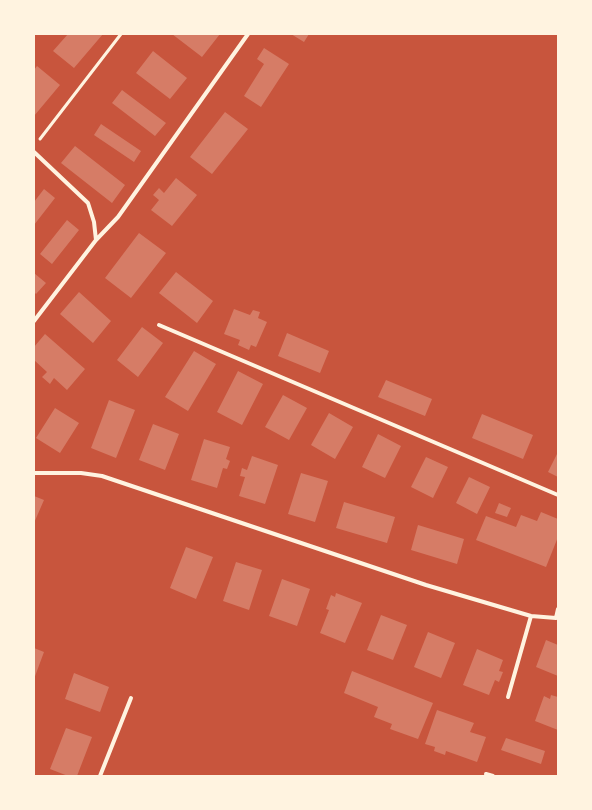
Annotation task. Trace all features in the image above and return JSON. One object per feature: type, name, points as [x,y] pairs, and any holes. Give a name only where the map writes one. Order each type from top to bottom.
[{"type":"lane","points":[[34,321],[96,240],[118,217],[248,34]]},
{"type":"lane","points":[[34,152],[88,203],[94,222],[96,240]]},
{"type":"lane","points":[[160,325],[558,495]]},
{"type":"lane","points":[[34,473],[81,473],[102,476],[426,585],[531,616],[556,618],[558,609]]},
{"type":"lane","points":[[508,696],[531,616]]},
{"type":"lane","points":[[100,776],[131,698]]},
{"type":"lane","points":[[486,774],[493,776]]},
{"type":"path","points":[[40,140],[121,34]]},
{"type":"building","points":[[68,34],[103,34],[74,68],[53,51]]},
{"type":"building","points":[[172,34],[220,34],[202,57]]},
{"type":"building","points":[[291,34],[309,34],[304,42]]},
{"type":"building","points":[[264,48],[289,64],[261,107],[244,96],[264,64],[257,59]]},
{"type":"building","points":[[153,51],[187,78],[170,99],[136,73]]},
{"type":"building","points":[[37,66],[60,85],[34,116],[34,70]]},
{"type":"building","points":[[122,90],[166,123],[155,136],[112,103]]},
{"type":"building","points":[[225,112],[248,129],[212,174],[190,157]]},
{"type":"building","points":[[101,124],[141,151],[134,162],[94,135]]},
{"type":"building","points":[[75,146],[125,185],[112,203],[61,163]]},
{"type":"building","points":[[176,178],[197,195],[172,226],[151,210],[159,200],[153,195],[159,188],[164,193]]},
{"type":"building","points":[[44,189],[55,198],[34,225],[34,202]]},
{"type":"building","points":[[67,220],[79,230],[52,264],[40,254]]},
{"type":"building","points":[[139,233],[166,253],[131,298],[105,278]]},
{"type":"building","points":[[176,272],[213,301],[197,323],[159,293]]},
{"type":"building","points":[[34,273],[46,283],[36,294],[34,292]]},
{"type":"building","points":[[79,292],[111,321],[93,343],[60,314]]},
{"type":"building","points":[[234,309],[250,315],[253,310],[260,312],[258,318],[267,322],[256,347],[251,345],[249,350],[238,345],[240,340],[224,334]]},
{"type":"building","points":[[142,327],[163,343],[138,377],[117,360]]},
{"type":"building","points":[[287,333],[329,351],[320,373],[278,356]]},
{"type":"building","points":[[45,334],[85,369],[67,390],[54,378],[50,384],[42,377],[47,372],[34,360],[34,347]]},
{"type":"building","points":[[194,351],[216,364],[188,411],[165,397]]},
{"type":"building","points":[[238,371],[263,384],[242,425],[217,412]]},
{"type":"building","points":[[386,380],[432,399],[425,416],[378,397]]},
{"type":"building","points":[[283,395],[307,408],[289,440],[265,427]]},
{"type":"building","points":[[109,400],[135,410],[116,458],[91,448]]},
{"type":"building","points":[[55,408],[79,423],[60,453],[36,438]]},
{"type":"building","points":[[329,413],[353,427],[335,459],[311,445]]},
{"type":"building","points":[[482,414],[533,435],[523,459],[472,438]]},
{"type":"building","points":[[153,424],[179,434],[165,470],[139,460]]},
{"type":"building","points":[[378,434],[401,446],[385,478],[362,467]]},
{"type":"building","points":[[204,439],[230,447],[226,459],[230,461],[227,469],[223,468],[217,488],[191,480]]},
{"type":"building","points":[[558,452],[558,477],[548,472]]},
{"type":"building","points":[[252,456],[278,465],[265,504],[239,496],[245,477],[240,476],[242,468],[247,470]]},
{"type":"building","points":[[426,457],[448,467],[433,498],[411,487]]},
{"type":"building","points":[[301,473],[328,481],[315,522],[288,514]]},
{"type":"building","points":[[469,477],[490,487],[477,514],[456,503]]},
{"type":"building","points":[[34,496],[44,500],[34,523]]},
{"type":"building","points":[[344,502],[395,517],[387,543],[336,528]]},
{"type":"building","points":[[499,503],[511,508],[507,517],[495,513]]},
{"type":"building","points":[[541,512],[558,519],[558,537],[546,567],[476,540],[486,516],[516,527],[521,515],[537,521]]},
{"type":"building","points":[[418,525],[464,539],[457,564],[411,550]]},
{"type":"building","points":[[186,547],[213,557],[196,599],[170,588]]},
{"type":"building","points":[[236,562],[262,570],[249,610],[223,601]]},
{"type":"building","points":[[282,579],[310,589],[297,626],[269,616]]},
{"type":"building","points":[[336,593],[362,603],[345,643],[320,633],[329,610],[326,609],[331,595],[335,597]]},
{"type":"building","points":[[381,615],[407,625],[393,660],[367,650]]},
{"type":"building","points":[[428,632],[455,643],[441,678],[414,667]]},
{"type":"building","points":[[546,640],[558,645],[558,676],[536,667]]},
{"type":"building","points":[[34,648],[44,652],[34,679]]},
{"type":"building","points":[[477,649],[503,660],[499,671],[503,672],[499,682],[495,680],[489,695],[463,685]]},
{"type":"building","points":[[352,671],[433,703],[418,739],[390,729],[392,724],[374,717],[378,707],[344,693]]},
{"type":"building","points":[[74,673],[109,687],[100,712],[65,699]]},
{"type":"building","points":[[551,695],[558,697],[558,730],[535,721],[544,696],[550,699]]},
{"type":"building","points":[[437,710],[474,723],[470,732],[486,737],[477,762],[446,751],[445,755],[434,751],[435,747],[425,744]]},
{"type":"building","points":[[66,728],[92,737],[77,776],[68,776],[50,769]]},
{"type":"building","points":[[506,738],[545,751],[541,764],[501,750]]}]
